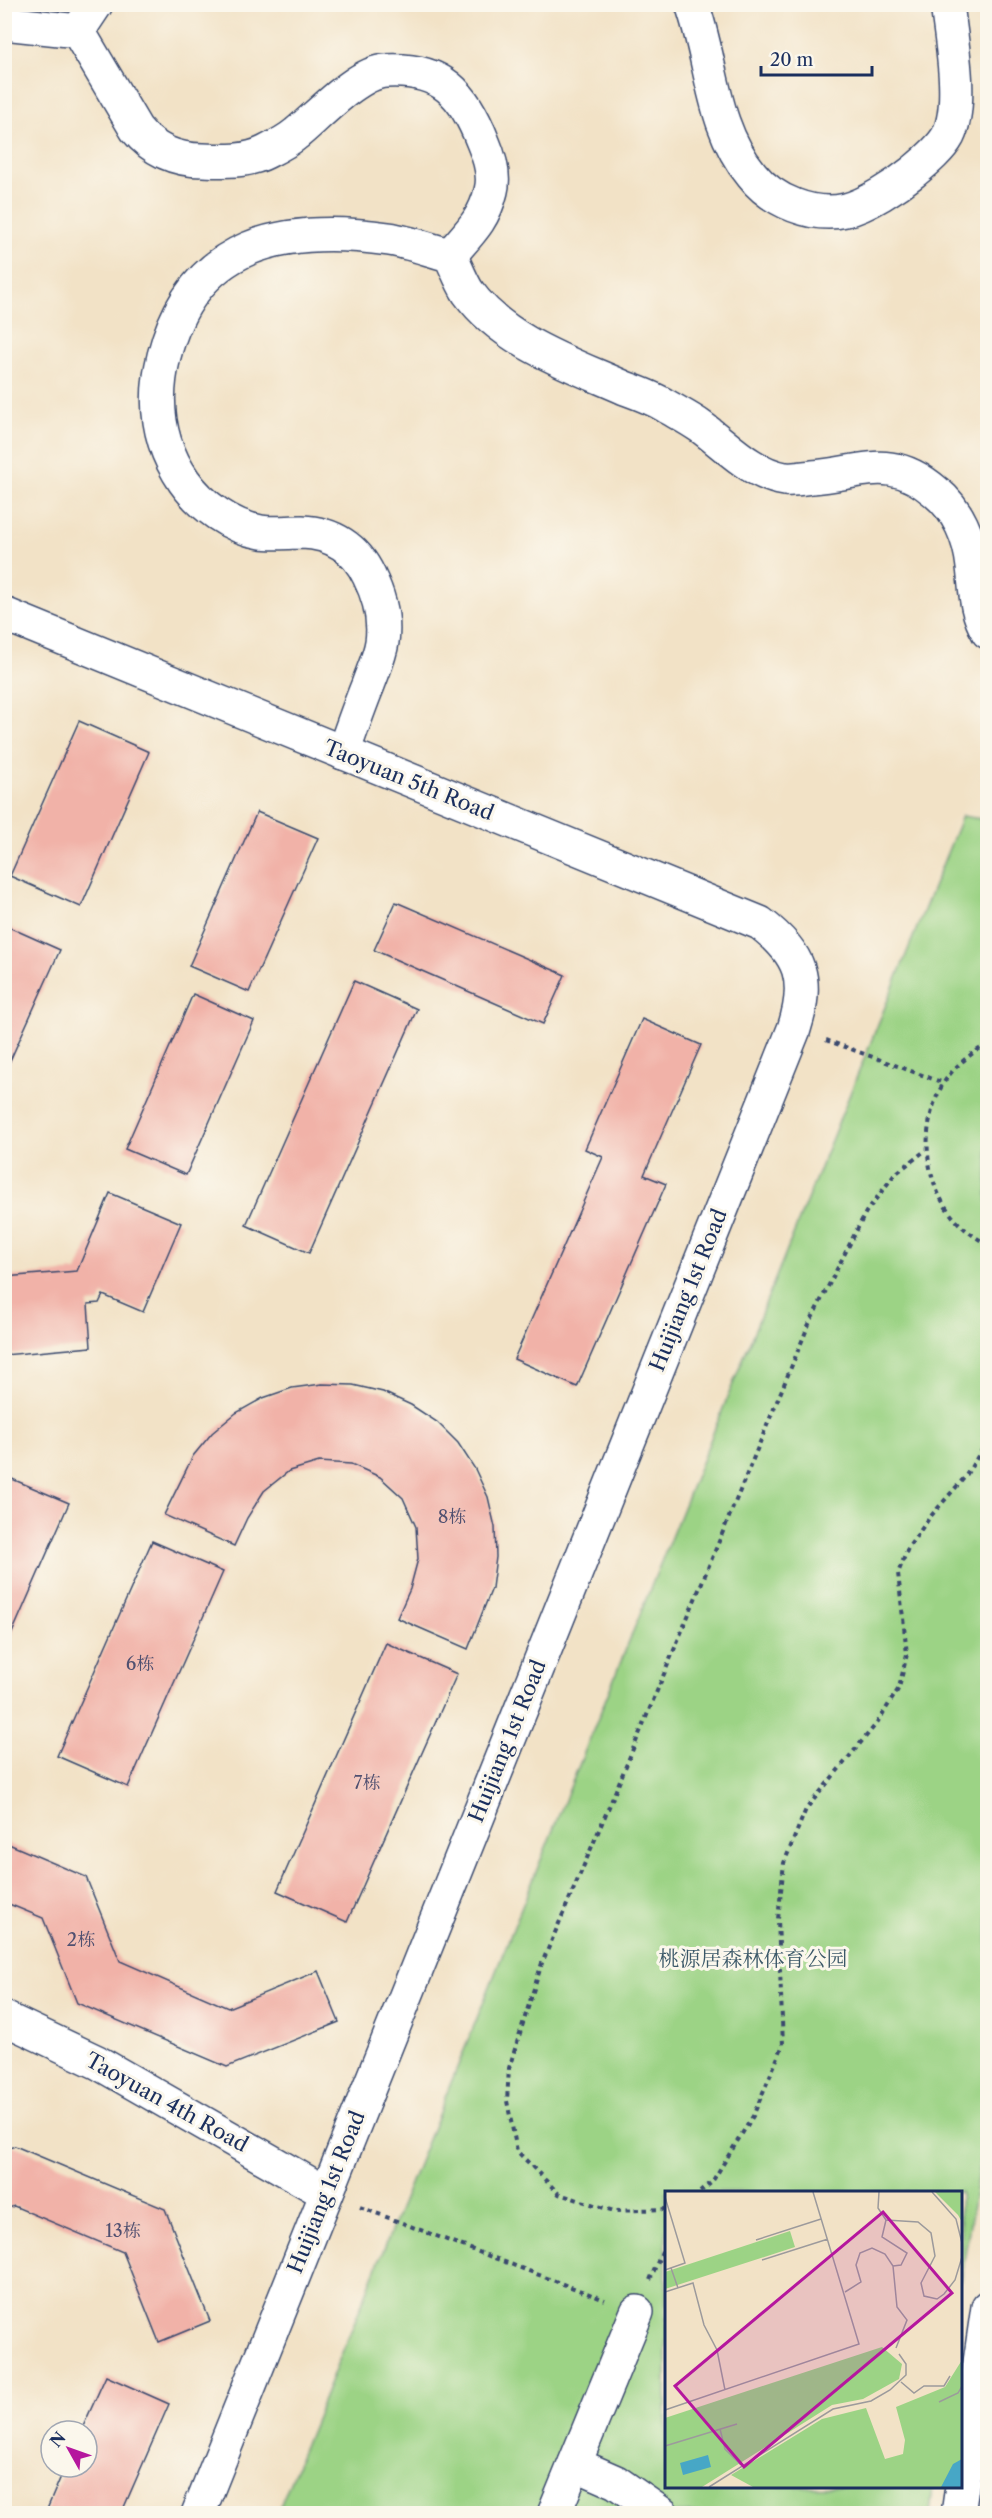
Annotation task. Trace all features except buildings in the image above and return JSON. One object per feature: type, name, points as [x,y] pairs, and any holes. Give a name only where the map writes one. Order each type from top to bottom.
[{"type":"street","points":[[78,31],[96,4]]},
{"type":"street","points":[[692,4],[703,34],[714,96],[727,136],[738,156],[753,177],[771,194],[796,206],[820,212],[846,210],[903,180],[927,160],[948,136],[956,100],[947,4]]},
{"type":"street","points":[[4,23],[78,31]]},
{"type":"street","points":[[78,31],[136,129],[147,142],[174,157],[233,161],[264,153],[296,135],[324,108],[352,86],[383,70],[418,72],[436,78],[457,93],[476,123],[489,156],[492,188],[482,219],[450,255]]},
{"type":"street","points":[[343,753],[382,642],[382,616],[369,575],[354,554],[334,538],[302,532],[261,532],[240,526],[219,515],[199,500],[179,473],[163,438],[158,416],[157,392],[169,338],[190,294],[208,273],[228,258],[255,244],[281,238],[315,234],[352,235],[391,239],[450,255],[468,291],[482,308],[504,326],[562,360],[663,404],[701,427],[725,447],[763,471],[786,479],[832,476],[874,468],[895,468],[916,476],[952,507],[968,542],[976,606],[987,632]]},
{"type":"street","name":"Taoyuan 5th Road","points":[[4,614],[760,923],[783,943],[799,966]]},
{"type":"street","name":"Huijiang 1st Road","points":[[198,2514],[794,1029],[801,1006],[802,983],[799,966]]},
{"type":"street","name":"Taoyuan 4th Road","points":[[4,2018],[108,2068],[326,2193]]},
{"type":"street","points":[[962,2485],[987,2307]]},
{"type":"street","points":[[555,2514],[637,2312]]},
{"type":"street","points":[[575,2464],[616,2482],[662,2514]]},
{"type":"street","points":[[958,2514],[962,2488]]},
{"type":"path","points":[[794,1029],[944,1083]]},
{"type":"path","points":[[987,1044],[970,1054],[944,1083],[930,1115],[926,1150],[934,1185],[951,1216],[977,1239],[987,1244]]},
{"type":"path","points":[[665,2209],[614,2211],[559,2194],[517,2151],[507,2101],[509,2068],[542,1964],[809,1324],[866,1212],[895,1174],[926,1150]]},
{"type":"path","points":[[702,2191],[712,2182],[753,2116],[783,2045],[778,1920],[784,1863],[806,1809],[877,1723],[899,1688],[907,1654],[898,1573],[908,1548],[930,1517],[965,1477],[987,1440]]},
{"type":"path","points":[[326,2193],[449,2242],[637,2312],[665,2244]]},
{"type":"green space","name":"桃源居森林体育公园","points":[[962,816],[987,820],[988,2107],[962,2276],[962,2191],[665,2191],[665,2488],[933,2488],[930,2513],[277,2514]]}]
